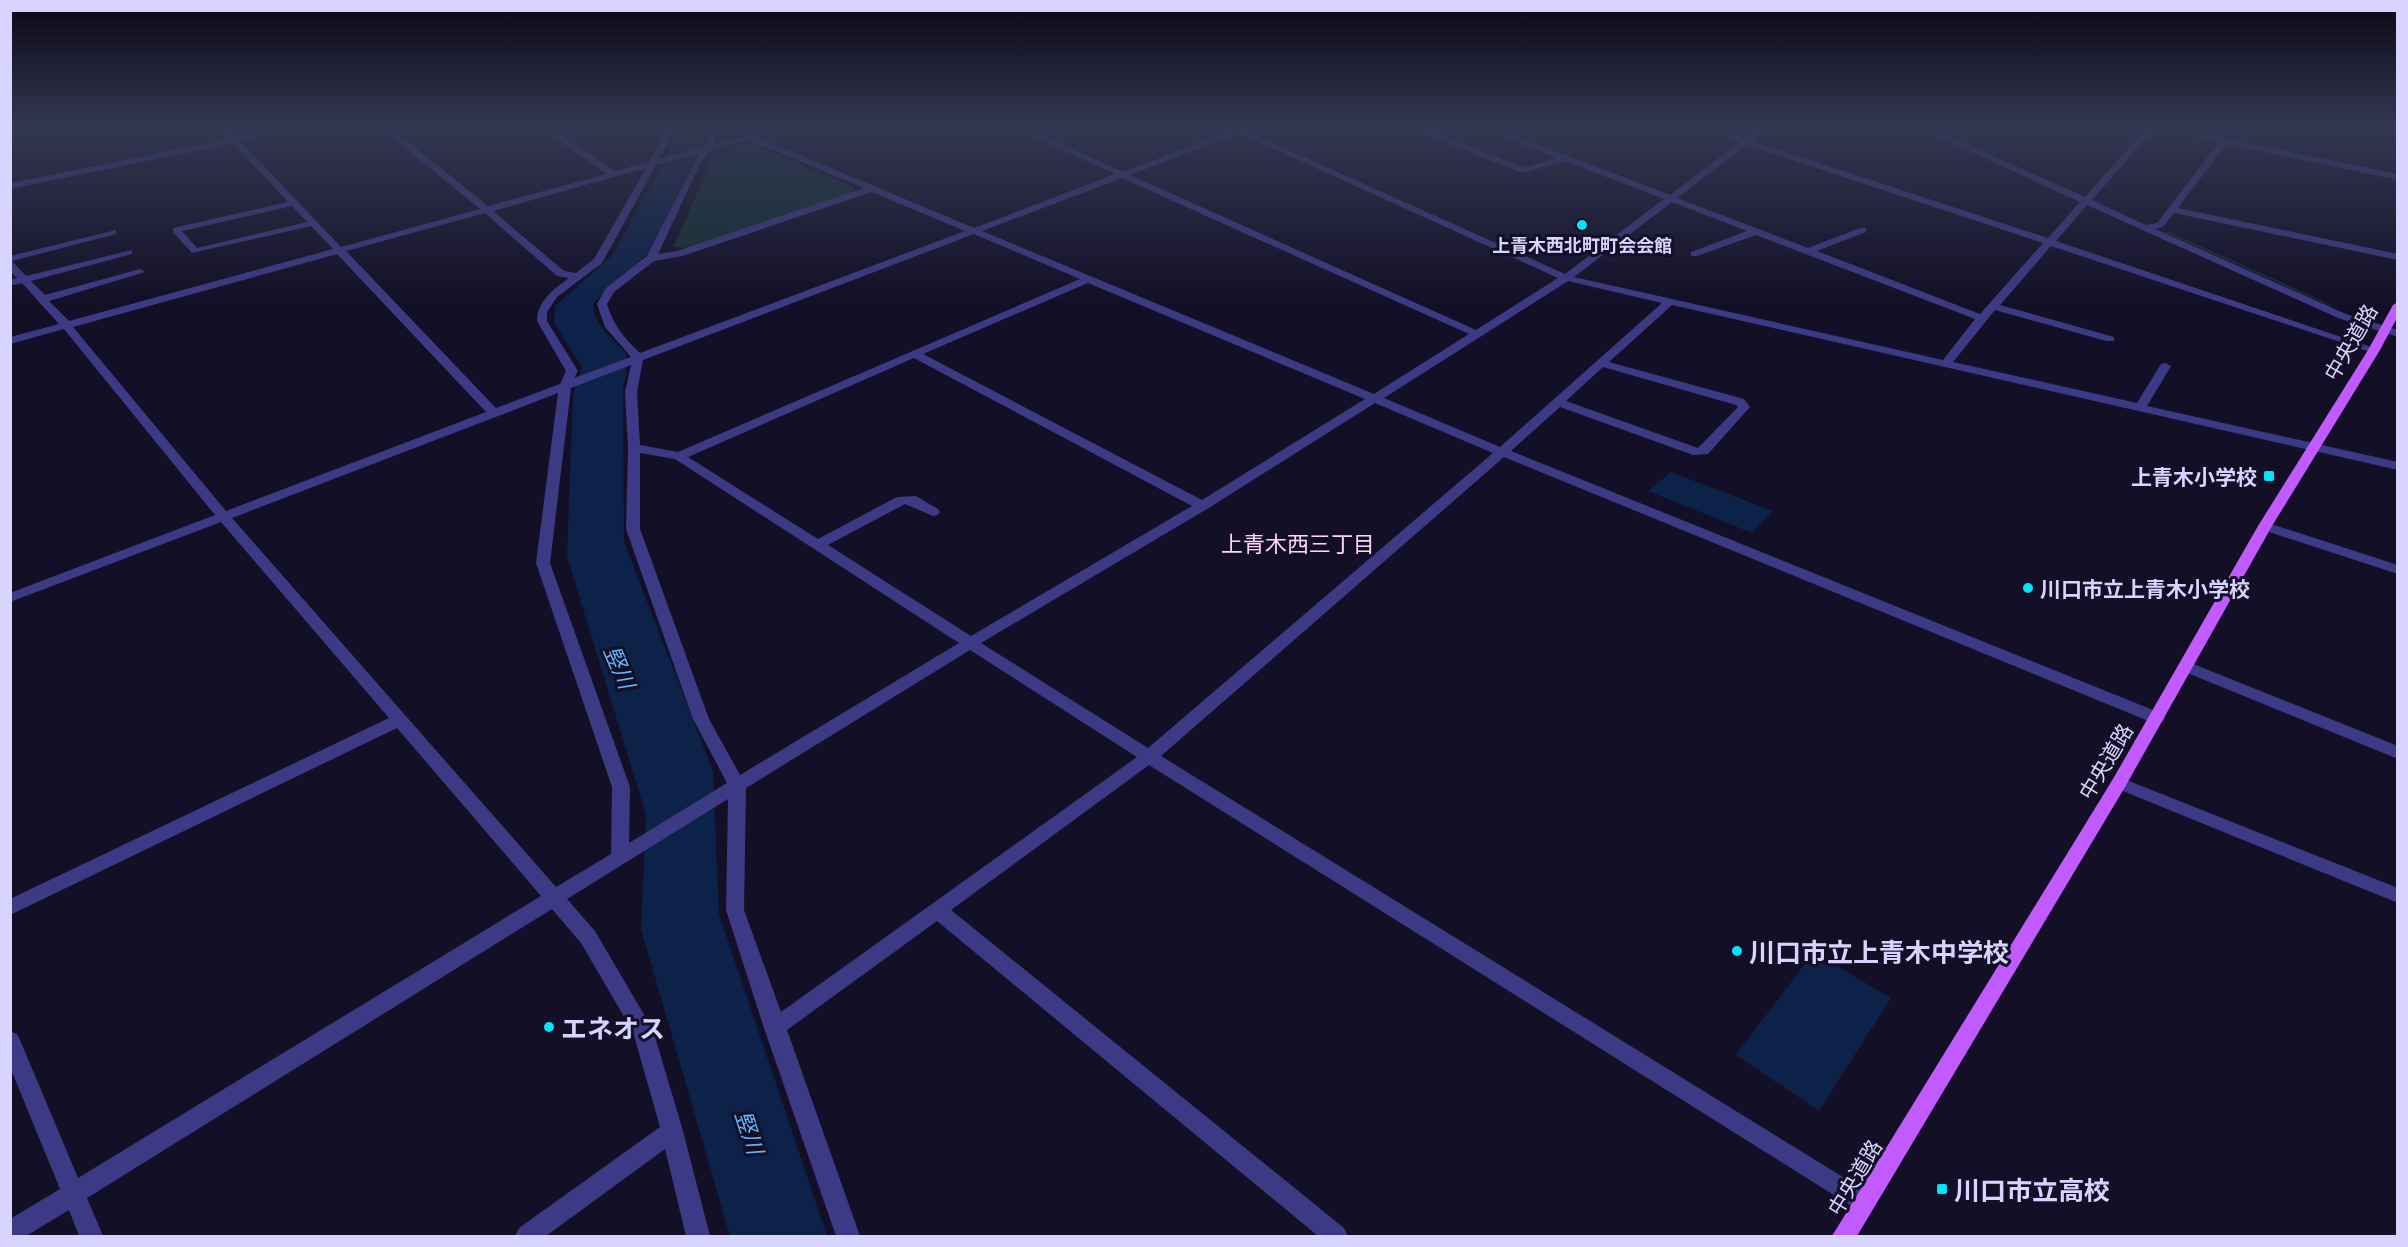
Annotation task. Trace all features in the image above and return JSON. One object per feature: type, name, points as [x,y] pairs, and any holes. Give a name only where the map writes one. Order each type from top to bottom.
[{"type":"main road","name":"中央道路","points":[[1844,1236],[2119,783],[2312,447],[2374,350],[2391,332],[2397,305]]},
{"type":"street","points":[[278,186],[494,413]]},
{"type":"street","points":[[457,186],[561,274],[577,276]]},
{"type":"street","points":[[10,340],[570,186]]},
{"type":"street","points":[[620,858],[621,787],[543,563],[572,371],[542,321],[542,312],[554,295],[598,261],[639,186]]},
{"type":"street","points":[[686,186],[651,258],[610,290],[602,304],[604,318],[633,360],[630,392],[634,448],[633,529],[701,719],[737,785],[735,910],[848,1236]]},
{"type":"street","points":[[865,186],[1502,452],[2157,718]]},
{"type":"street","points":[[10,598],[1095,186]]},
{"type":"street","points":[[1145,186],[1477,334]]},
{"type":"street","points":[[1365,186],[1566,278],[2397,466]]},
{"type":"street","points":[[1641,186],[1982,318]]},
{"type":"street","points":[[10,1233],[972,641],[1202,506],[1374,399],[1566,278],[1688,186]]},
{"type":"street","points":[[1879,186],[2374,350]]},
{"type":"street","points":[[2060,186],[2160,225],[2354,311],[2391,332]]},
{"type":"street","points":[[2063,186],[2144,228],[2342,316],[2391,332]]},
{"type":"street","points":[[1945,364],[1982,318],[2099,186]]},
{"type":"street","points":[[2144,228],[2160,225],[2191,186]]},
{"type":"street","points":[[651,258],[679,254],[871,189]]},
{"type":"street","points":[[294,203],[176,230],[195,251],[313,223]]},
{"type":"street","points":[[2173,210],[2397,257]]},
{"type":"street","points":[[1808,251],[1863,230]]},
{"type":"street","points":[[1694,254],[1757,231]]},
{"type":"street","points":[[10,259],[112,232]]},
{"type":"street","points":[[10,283],[129,252]]},
{"type":"street","points":[[10,264],[66,325],[224,516],[588,937],[643,1030],[672,1131],[698,1236]]},
{"type":"street","points":[[43,299],[140,273]]},
{"type":"street","points":[[680,456],[1088,279]]},
{"type":"street","points":[[774,1028],[1149,757],[1502,452],[1669,302]]},
{"type":"street","points":[[1993,306],[2110,339]]},
{"type":"street","points":[[914,354],[1202,506]]},
{"type":"street","points":[[1558,402],[1697,452],[1704,451],[1744,407],[1740,402],[1602,363]]},
{"type":"street","points":[[2139,408],[2165,366]]},
{"type":"street","points":[[634,448],[680,456],[972,641],[1149,757],[1864,1203]]},
{"type":"street","points":[[819,544],[902,500],[911,500],[933,512]]},
{"type":"street","points":[[2265,526],[2397,570]]},
{"type":"street","points":[[2186,666],[2397,753]]},
{"type":"street","points":[[10,908],[400,720]]},
{"type":"street","points":[[2119,783],[2397,896]]},
{"type":"street","points":[[936,910],[1335,1236]]},
{"type":"street","points":[[10,1040],[91,1236]]},
{"type":"street","points":[[527,1236],[672,1131]]},
{"type":"green space","points":[[700,186],[854,187],[851,193],[690,248],[673,247]]},
{"type":"green space","points":[[2164,232],[2169,232],[2334,306],[2330,306]]},
{"type":"water","name":"竪川","points":[[650,186],[681,186],[653,246],[593,304],[600,325],[626,354],[626,377],[623,386],[624,542],[713,771],[719,914],[827,1236],[730,1236],[641,929],[646,815],[567,556],[573,394],[582,367],[554,323],[555,306],[612,256]]},
{"type":"water","points":[[1671,472],[1773,511],[1752,533],[1648,491]]},
{"type":"water","points":[[1814,952],[1891,998],[1819,1111],[1736,1055]]},
{"type":"place","name":"上青木西北町町会会館","points":[[1582,225]]},
{"type":"place","name":"上青木小学校","points":[[2269,476]]},
{"type":"place","name":"川口市立上青木小学校","points":[[2028,588]]},
{"type":"place","name":"川口市立上青木中学校","points":[[1737,951]]},
{"type":"place","name":"エネオス","points":[[549,1027]]},
{"type":"place","name":"川口市立高校","points":[[1942,1189]]},
{"type":"district","name":"上青木西三丁目","points":[[1298,543]]}]
